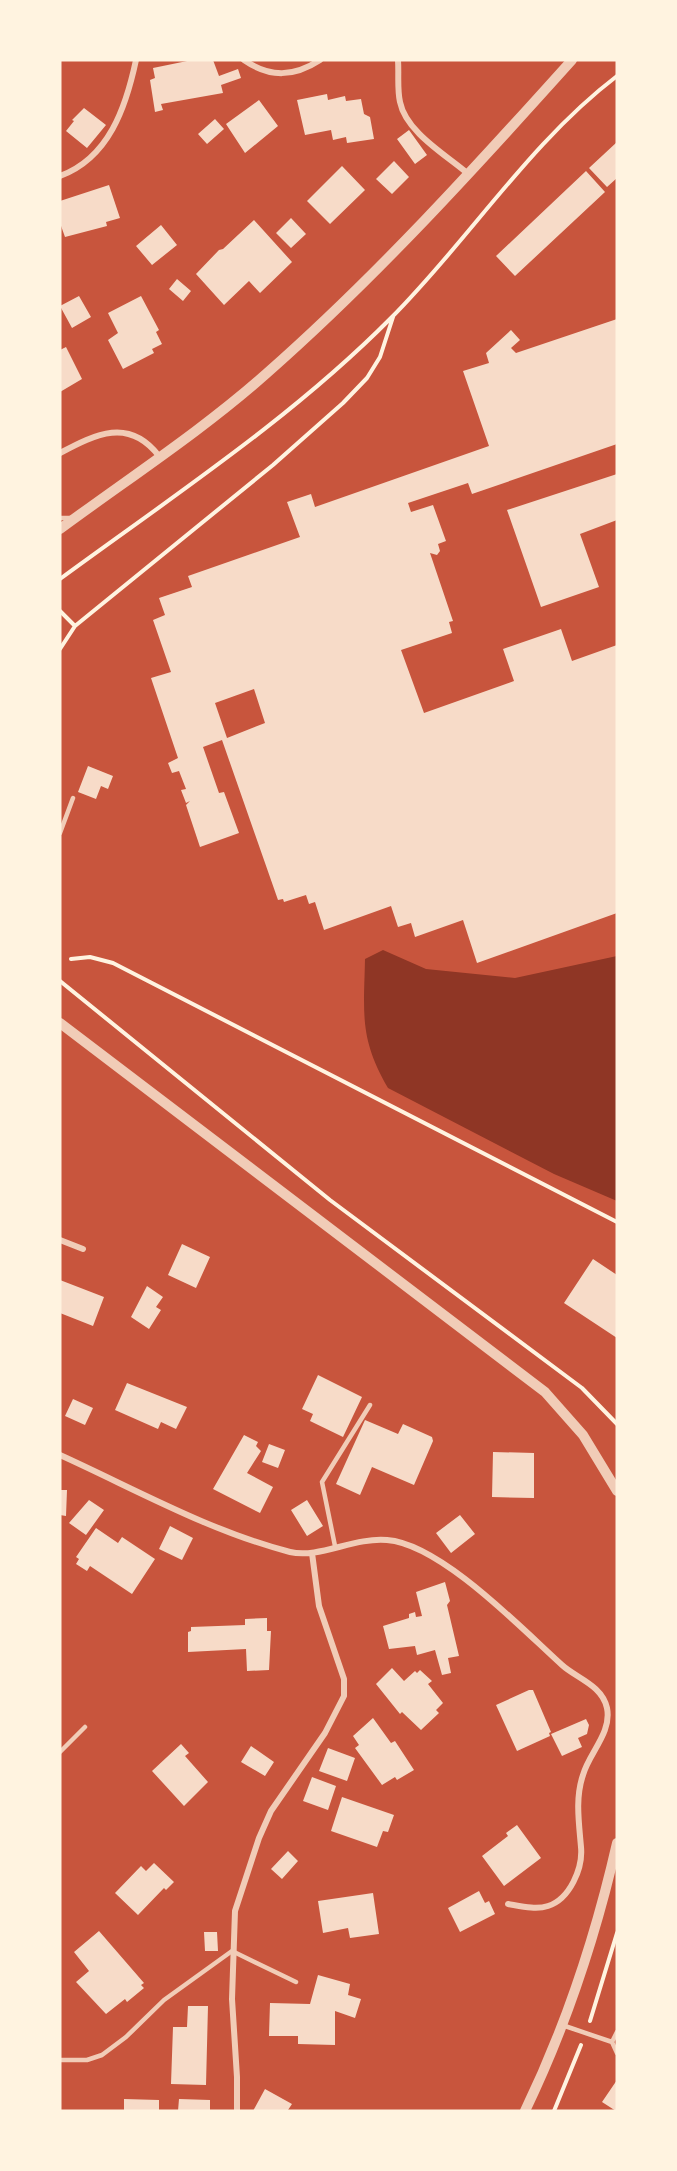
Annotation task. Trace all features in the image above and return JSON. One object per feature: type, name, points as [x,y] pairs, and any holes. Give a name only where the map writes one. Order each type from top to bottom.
[{"type":"street","points":[[60,176],[91,160],[115,125],[129,92],[136,60]]},
{"type":"street","points":[[244,60],[258,69],[274,74],[291,73],[308,68],[320,60]]},
{"type":"street","points":[[398,60],[400,104],[407,118],[419,133],[467,173]]},
{"type":"street","points":[[60,529],[218,413],[275,366],[336,309],[572,60]]},
{"type":"street","points":[[60,453],[90,438],[126,432],[148,442],[159,456]]},
{"type":"street","points":[[60,1023],[545,1392],[583,1435],[617,1491]]},
{"type":"street","points":[[60,1240],[83,1249]]},
{"type":"street","points":[[60,1455],[129,1486],[149,1499],[222,1529],[291,1552],[312,1553],[360,1540],[389,1540],[413,1547],[439,1561],[513,1617],[565,1668],[586,1679],[607,1707],[607,1722],[582,1775],[577,1812],[581,1850],[578,1874],[570,1888],[550,1906],[538,1908],[507,1905]]},
{"type":"street","points":[[237,2111],[232,1951],[235,1911],[258,1838],[271,1811],[325,1733],[344,1696],[344,1678],[319,1606],[312,1553]]},
{"type":"street","points":[[525,2111],[562,2025],[587,1954],[617,1843]]},
{"type":"lane","points":[[60,518],[75,518]]},
{"type":"lane","points":[[60,833],[73,798]]},
{"type":"lane","points":[[335,1546],[322,1482],[370,1405]]},
{"type":"lane","points":[[60,1752],[85,1726]]},
{"type":"lane","points":[[60,2060],[87,2060],[102,2055],[126,2037],[164,2000],[232,1951],[296,1982]]},
{"type":"lane","points":[[562,2025],[612,2042],[617,2053]]},
{"type":"lane","points":[[612,2042],[617,2032]]},
{"type":"path","points":[[60,579],[232,454],[352,357],[393,316],[562,124],[617,76]]},
{"type":"path","points":[[60,649],[75,626],[184,535],[273,465],[351,395],[367,378],[380,357],[393,316]]},
{"type":"path","points":[[62,613],[75,626]]},
{"type":"path","points":[[71,959],[90,957],[113,963],[617,1222]]},
{"type":"path","points":[[60,981],[330,1200],[582,1388],[617,1425]]},
{"type":"shaded area","points":[[383,950],[426,969],[515,978],[617,956],[617,1201],[554,1174],[388,1088],[372,1054],[364,1011],[365,959]]},
{"type":"building","points":[[192,60],[213,60],[219,76],[238,69],[241,78],[221,85],[223,93],[161,104],[163,110],[155,112],[150,80],[155,78],[153,68]]},
{"type":"building","points":[[327,94],[328,100],[345,96],[346,101],[361,99],[364,114],[370,117],[374,139],[347,143],[346,137],[333,140],[331,130],[305,135],[297,100]]},
{"type":"building","points":[[259,100],[278,126],[245,153],[226,124]]},
{"type":"building","points":[[84,108],[106,125],[87,148],[66,131],[74,121],[72,120]]},
{"type":"building","points":[[215,119],[224,129],[207,144],[198,134]]},
{"type":"building","points":[[409,130],[427,155],[415,164],[397,139]]},
{"type":"building","points":[[617,142],[617,178],[607,187],[589,168]]},
{"type":"building","points":[[394,161],[409,177],[392,194],[376,179]]},
{"type":"building","points":[[342,166],[365,190],[330,224],[307,201]]},
{"type":"building","points":[[586,171],[605,192],[515,276],[496,256]]},
{"type":"building","points":[[109,185],[120,218],[106,222],[107,226],[65,237],[60,223],[60,201]]},
{"type":"building","points":[[291,218],[306,234],[291,248],[276,233]]},
{"type":"building","points":[[254,220],[292,262],[260,293],[249,281],[224,305],[196,274],[219,250],[223,249]]},
{"type":"building","points":[[161,225],[177,245],[152,265],[136,246]]},
{"type":"building","points":[[177,279],[191,291],[183,301],[169,289]]},
{"type":"building","points":[[79,296],[91,317],[72,328],[60,306]]},
{"type":"building","points":[[141,296],[159,330],[156,332],[162,344],[152,349],[154,353],[123,369],[108,340],[118,333],[108,313]]},
{"type":"building","points":[[617,319],[617,444],[472,494],[468,483],[408,503],[411,512],[433,505],[446,541],[438,544],[440,551],[437,555],[430,553],[453,621],[449,622],[452,633],[401,650],[424,713],[514,681],[503,649],[561,629],[572,661],[617,645],[617,913],[477,963],[463,920],[415,937],[411,923],[398,927],[391,906],[324,930],[315,902],[309,904],[306,895],[284,902],[283,899],[278,900],[222,740],[203,747],[219,793],[224,792],[239,833],[200,847],[186,805],[190,801],[186,803],[181,790],[186,789],[179,771],[172,773],[168,763],[178,758],[151,678],[171,672],[153,620],[165,615],[159,598],[192,587],[188,576],[300,537],[287,502],[311,494],[315,507],[489,446],[463,371],[489,363],[486,353],[511,330],[520,340],[511,348],[516,353]],"holes":[[[254,689],[265,723],[227,738],[215,703]]]},
{"type":"building","points":[[66,347],[82,379],[60,392],[60,350]]},
{"type":"building","points":[[617,474],[617,520],[580,534],[599,587],[541,607],[507,510]]},
{"type":"building","points":[[88,766],[113,776],[108,789],[101,786],[96,799],[78,792]]},
{"type":"building","points":[[182,1244],[210,1257],[196,1288],[168,1275]]},
{"type":"building","points":[[593,1259],[617,1275],[617,1338],[564,1303]]},
{"type":"building","points":[[60,1280],[104,1297],[93,1326],[60,1313]]},
{"type":"building","points":[[147,1286],[163,1297],[156,1307],[161,1310],[149,1329],[131,1317]]},
{"type":"building","points":[[318,1375],[362,1397],[343,1437],[310,1421],[313,1414],[302,1409]]},
{"type":"building","points":[[127,1383],[187,1407],[176,1429],[161,1422],[158,1429],[115,1410]]},
{"type":"building","points":[[73,1399],[93,1408],[85,1425],[65,1416]]},
{"type":"building","points":[[365,1420],[398,1434],[403,1424],[432,1437],[433,1441],[414,1485],[372,1467],[360,1495],[336,1484]]},
{"type":"building","points":[[244,1435],[258,1442],[256,1446],[261,1451],[247,1473],[273,1487],[260,1513],[213,1489]]},
{"type":"building","points":[[269,1444],[285,1450],[278,1468],[262,1462]]},
{"type":"building","points":[[493,1452],[534,1453],[534,1498],[492,1497]]},
{"type":"building","points":[[60,1490],[67,1490],[66,1516],[60,1515]]},
{"type":"building","points":[[89,1500],[104,1510],[86,1535],[69,1523]]},
{"type":"building","points":[[307,1500],[323,1526],[307,1536],[291,1510]]},
{"type":"building","points":[[460,1515],[475,1534],[451,1553],[436,1533]]},
{"type":"building","points":[[170,1526],[193,1538],[182,1560],[159,1549]]},
{"type":"building","points":[[96,1528],[118,1543],[122,1537],[155,1559],[132,1594],[90,1566],[87,1571],[76,1564],[79,1559],[76,1557]]},
{"type":"building","points":[[445,1582],[450,1601],[447,1605],[459,1656],[448,1658],[451,1673],[442,1675],[435,1650],[417,1655],[415,1646],[389,1649],[383,1626],[409,1618],[409,1614],[415,1612],[416,1617],[422,1616],[416,1592]]},
{"type":"building","points":[[267,1618],[267,1631],[271,1631],[269,1670],[247,1671],[246,1649],[188,1652],[188,1632],[191,1631],[191,1627],[245,1625],[245,1619]]},
{"type":"building","points":[[392,1668],[404,1681],[415,1671],[417,1673],[420,1670],[432,1681],[428,1684],[443,1703],[436,1710],[439,1713],[421,1730],[402,1712],[400,1714],[376,1684]]},
{"type":"building","points":[[533,1690],[551,1732],[550,1736],[517,1751],[496,1705]]},
{"type":"building","points":[[373,1718],[391,1743],[395,1741],[414,1770],[397,1780],[395,1777],[382,1785],[355,1748],[359,1745],[353,1736]]},
{"type":"building","points":[[586,1719],[589,1725],[587,1734],[578,1738],[582,1747],[562,1756],[551,1734]]},
{"type":"building","points":[[181,1744],[189,1753],[185,1756],[208,1782],[184,1806],[152,1771]]},
{"type":"building","points":[[251,1746],[274,1762],[265,1776],[241,1762]]},
{"type":"building","points":[[328,1748],[355,1758],[347,1781],[319,1771]]},
{"type":"building","points":[[312,1777],[336,1786],[328,1810],[303,1801]]},
{"type":"building","points":[[342,1797],[394,1815],[388,1832],[383,1831],[377,1847],[331,1831]]},
{"type":"building","points":[[517,1825],[541,1858],[504,1886],[482,1856],[508,1836],[506,1833]]},
{"type":"building","points":[[288,1851],[298,1861],[282,1879],[271,1869]]},
{"type":"building","points":[[154,1863],[174,1882],[166,1890],[164,1888],[138,1915],[115,1893],[141,1866],[146,1871]]},
{"type":"building","points":[[479,1891],[485,1903],[489,1901],[495,1914],[460,1932],[448,1908]]},
{"type":"building","points":[[373,1893],[379,1934],[350,1938],[348,1928],[323,1933],[318,1901]]},
{"type":"building","points":[[99,1931],[144,1983],[141,1985],[144,1988],[127,2002],[125,1999],[106,2014],[76,1982],[89,1971],[74,1952]]},
{"type":"building","points":[[204,1932],[217,1932],[218,1951],[205,1951]]},
{"type":"building","points":[[318,1975],[350,1984],[348,1995],[361,1999],[355,2018],[335,2011],[335,2045],[298,2044],[298,2036],[269,2036],[270,2003],[310,2004]]},
{"type":"building","points":[[188,2006],[208,2006],[206,2085],[171,2084],[173,2027],[187,2027]]},
{"type":"building","points":[[617,2080],[617,2111],[616,2111],[602,2102]]},
{"type":"building","points":[[265,2089],[292,2104],[288,2110],[253,2111]]},
{"type":"building","points":[[124,2099],[159,2100],[159,2111],[124,2111]]},
{"type":"building","points":[[179,2099],[210,2100],[210,2111],[178,2111]]}]
